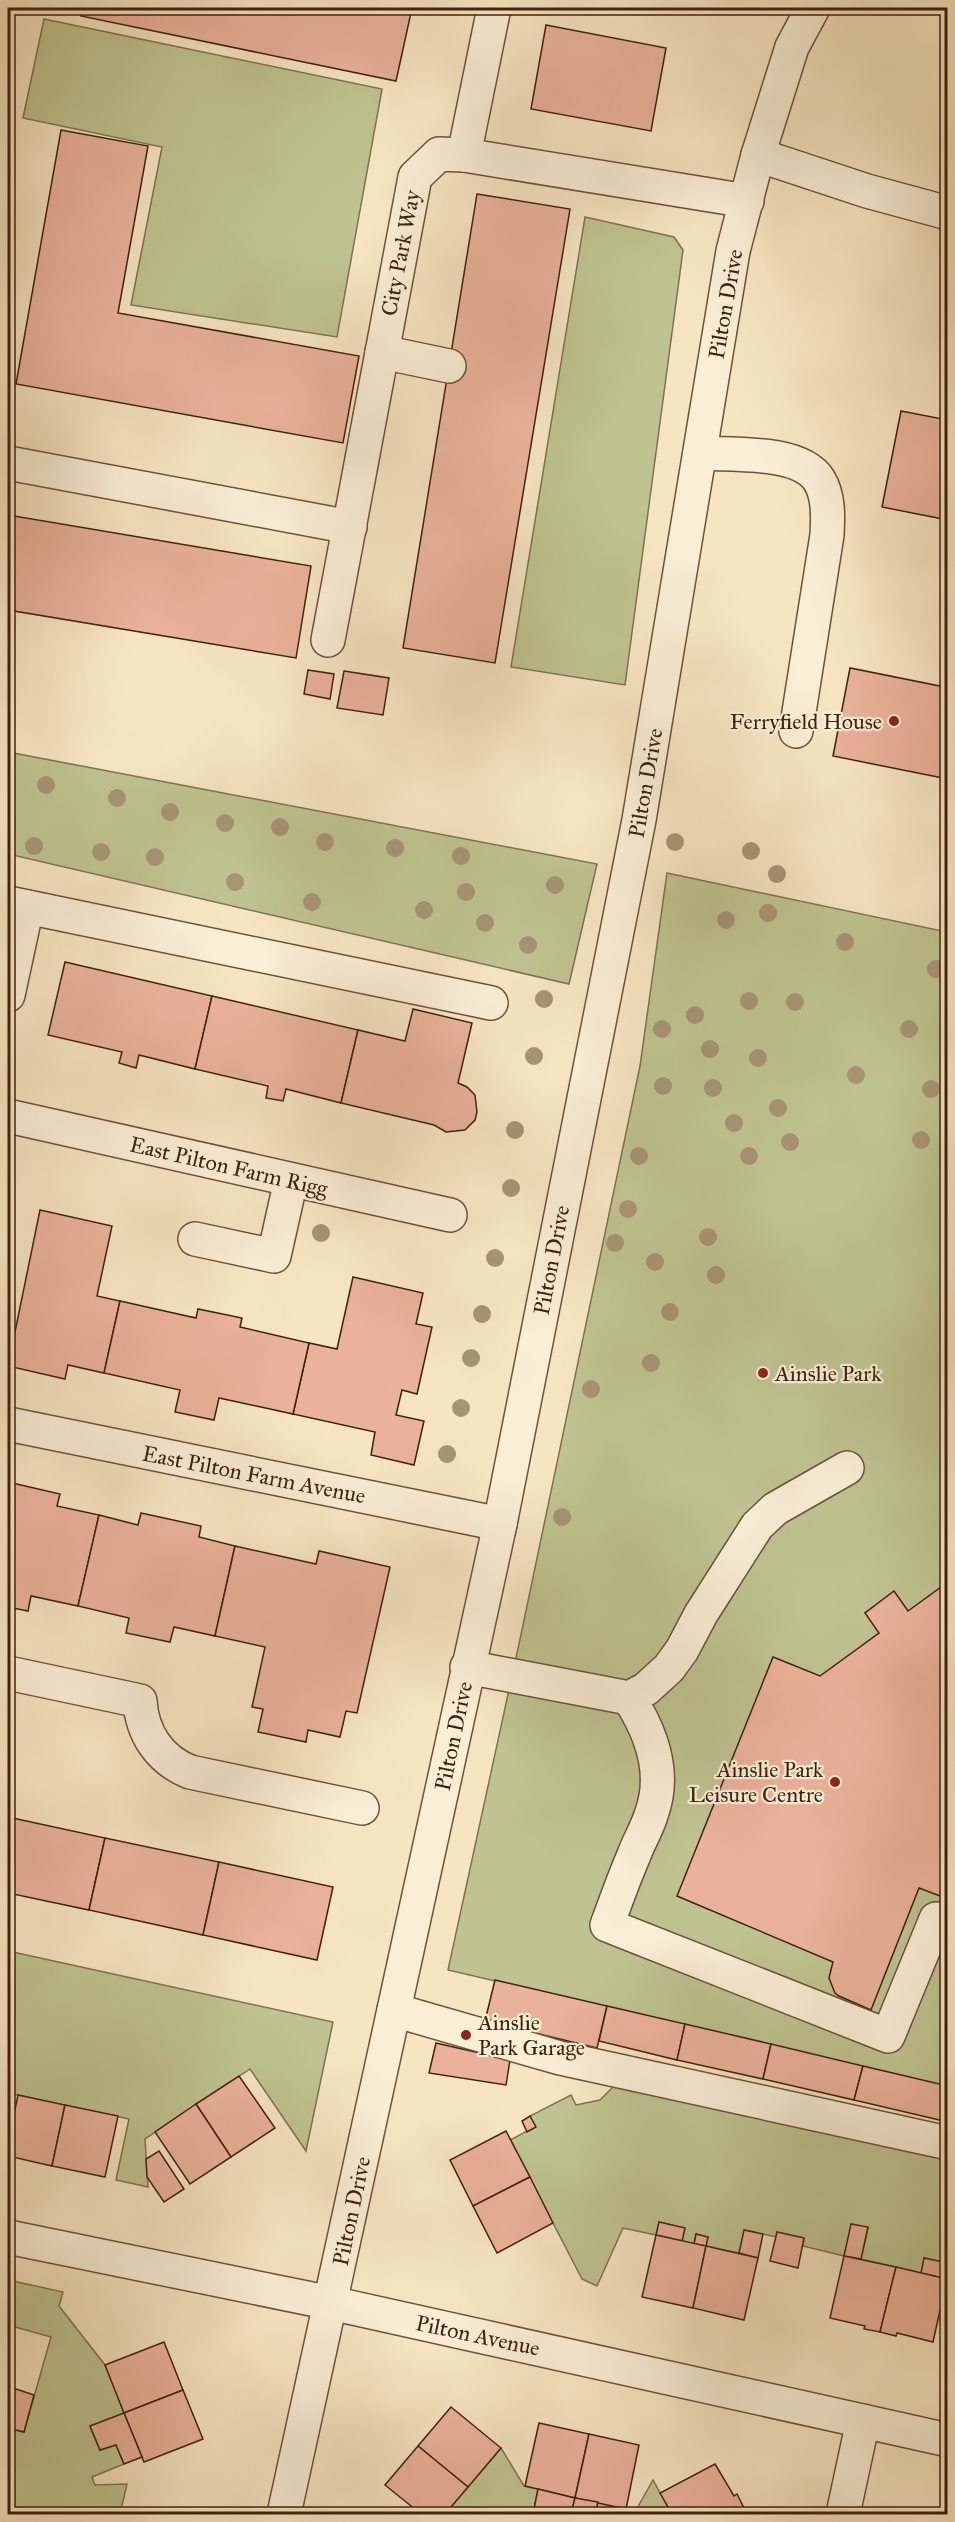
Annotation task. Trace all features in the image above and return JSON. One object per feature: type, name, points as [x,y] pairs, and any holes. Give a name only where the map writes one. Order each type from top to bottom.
[{"type":"street","points":[[464,155],[494,8]]},
{"type":"street","name":"Pilton Drive","points":[[284,2514],[500,1524],[639,820],[733,251],[758,155],[792,47],[813,8]]},
{"type":"street","name":"City Park Way","points":[[328,640],[415,177],[439,154],[464,155],[747,201]]},
{"type":"street","points":[[758,155],[867,191],[948,213]]},
{"type":"street","points":[[382,352],[449,366]]},
{"type":"street","points":[[700,453],[780,458],[802,465],[818,478],[824,492],[828,514],[827,534],[796,731]]},
{"type":"street","points":[[8,463],[350,527]]},
{"type":"street","points":[[8,995],[17,905],[491,1003]]},
{"type":"street","name":"East Pilton Farm Rigg","points":[[8,1116],[450,1215]]},
{"type":"street","points":[[195,1239],[274,1256],[291,1180]]},
{"type":"street","name":"East Pilton Farm Avenue","points":[[8,1424],[500,1524]]},
{"type":"street","points":[[467,1667],[629,1698],[646,1689],[669,1668],[757,1526],[775,1509],[847,1468]]},
{"type":"street","points":[[8,1673],[140,1701],[144,1724],[154,1744],[170,1761],[190,1772],[362,1808]]},
{"type":"street","points":[[629,1698],[642,1719],[651,1741],[657,1767],[657,1785],[653,1811],[607,1925],[888,2036],[936,1919]]},
{"type":"street","points":[[394,2010],[560,2058],[948,2143]]},
{"type":"street","name":"Pilton Avenue","points":[[8,2237],[331,2303],[948,2440]]},
{"type":"street","points":[[843,2514],[863,2421]]},
{"type":"green space","points":[[44,19],[382,89],[337,337],[131,305],[162,147],[23,118]]},
{"type":"green space","points":[[585,217],[674,237],[683,250],[625,685],[511,667]]},
{"type":"green space","points":[[8,752],[597,864],[569,984],[8,854]]},
{"type":"green space","name":"Ainslie Park","points":[[667,873],[947,932],[947,2086],[448,1970],[640,1066]]},
{"type":"green space","points":[[8,1951],[333,2022],[306,2151],[250,2069],[145,2139],[148,2187],[116,2180],[129,2119],[8,2093]]},
{"type":"green space","points":[[615,2085],[947,2159],[947,2263],[925,2258],[921,2273],[861,2259],[868,2228],[852,2224],[844,2256],[803,2246],[804,2238],[777,2232],[776,2237],[745,2230],[739,2253],[706,2246],[708,2237],[696,2234],[694,2244],[682,2241],[685,2228],[659,2222],[656,2235],[623,2228],[597,2286],[582,2279],[510,2140],[535,2127],[530,2116],[571,2095],[576,2105],[600,2100]]},
{"type":"green space","points":[[8,2280],[63,2292],[59,2306],[105,2365],[124,2413],[90,2427],[100,2450],[116,2445],[124,2464],[92,2477],[95,2485],[127,2484],[120,2514],[84,2509],[82,2514],[8,2514],[8,2485],[13,2471],[8,2470],[8,2428],[24,2432],[51,2337],[8,2325]]},
{"type":"green space","points":[[501,2448],[524,2486],[538,2489],[533,2514],[445,2514]]},
{"type":"green space","points":[[653,2480],[672,2514],[595,2514],[598,2502],[636,2510]]},
{"type":"building","points":[[83,8],[412,8],[396,81],[81,16]]},
{"type":"building","points":[[546,25],[666,48],[651,131],[531,109]]},
{"type":"building","points":[[61,130],[148,146],[118,313],[359,356],[343,443],[16,384]]},
{"type":"building","points":[[477,194],[570,209],[495,663],[403,648]]},
{"type":"building","points":[[901,411],[948,420],[948,520],[882,507]]},
{"type":"building","points":[[8,515],[311,566],[296,658],[8,610]]},
{"type":"building","name":"Ferryfield House","points":[[945,658],[948,659],[948,779],[833,756],[850,668],[940,686]]},
{"type":"building","points":[[308,670],[334,674],[330,699],[304,694]]},
{"type":"building","points":[[344,671],[389,678],[383,715],[337,708]]},
{"type":"building","points":[[65,962],[212,996],[195,1069],[139,1055],[136,1068],[119,1063],[122,1052],[48,1035]]},
{"type":"building","points":[[212,996],[358,1030],[341,1103],[286,1089],[283,1101],[266,1098],[268,1086],[195,1069]]},
{"type":"building","points":[[413,1009],[472,1023],[458,1083],[467,1087],[475,1095],[477,1112],[475,1120],[465,1130],[446,1132],[434,1125],[341,1103],[358,1030],[405,1041]]},
{"type":"building","points":[[40,1210],[112,1226],[97,1296],[120,1301],[104,1373],[68,1365],[65,1379],[8,1366]]},
{"type":"building","points":[[353,1277],[423,1293],[416,1324],[432,1327],[417,1394],[402,1390],[396,1415],[424,1421],[414,1465],[371,1455],[375,1432],[293,1414],[309,1343],[337,1349]]},
{"type":"building","points":[[120,1301],[196,1318],[198,1309],[242,1318],[240,1327],[309,1343],[293,1414],[219,1398],[214,1420],[175,1412],[180,1390],[104,1373]]},
{"type":"building","points":[[8,1482],[60,1494],[57,1506],[99,1515],[78,1606],[31,1596],[28,1611],[8,1607]]},
{"type":"building","points":[[141,1513],[201,1526],[199,1537],[235,1546],[215,1636],[174,1627],[170,1642],[126,1633],[129,1618],[78,1606],[99,1515],[138,1525]]},
{"type":"building","points":[[235,1546],[316,1564],[319,1551],[390,1567],[357,1713],[346,1711],[340,1737],[308,1730],[306,1742],[258,1732],[263,1709],[252,1707],[265,1647],[215,1636]]},
{"type":"building","name":"Ainslie Park Leisure Centre","points":[[948,1582],[948,1899],[919,1888],[871,2010],[835,1993],[829,1978],[833,1962],[677,1896],[773,1657],[820,1676],[879,1633],[865,1613],[894,1591],[908,1611]]},
{"type":"building","points":[[8,1817],[105,1838],[89,1910],[8,1893]]},
{"type":"building","points":[[105,1838],[219,1862],[203,1935],[89,1910]]},
{"type":"building","points":[[219,1862],[333,1887],[317,1960],[203,1935]]},
{"type":"building","points":[[495,1980],[607,2006],[597,2048],[485,2021]]},
{"type":"building","points":[[607,2006],[685,2024],[677,2060],[599,2041]]},
{"type":"building","points":[[685,2024],[771,2044],[763,2079],[677,2060]]},
{"type":"building","points":[[436,2043],[510,2060],[506,2085],[429,2073]]},
{"type":"building","points":[[771,2044],[863,2066],[854,2100],[763,2079]]},
{"type":"building","points":[[863,2066],[948,2086],[948,2122],[854,2100]]},
{"type":"building","points":[[239,2076],[275,2128],[231,2157],[196,2104]]},
{"type":"building","points":[[18,2095],[65,2105],[52,2166],[8,2156],[8,2143]]},
{"type":"building","points":[[196,2104],[231,2157],[190,2184],[155,2132]]},
{"type":"building","points":[[65,2105],[118,2116],[105,2177],[52,2166]]},
{"type":"building","points":[[530,2116],[536,2127],[527,2132],[522,2121]]},
{"type":"building","points":[[506,2131],[530,2177],[473,2206],[450,2160]]},
{"type":"building","points":[[159,2151],[184,2189],[164,2202],[147,2177],[146,2159]]},
{"type":"building","points":[[530,2177],[553,2223],[497,2253],[473,2206]]},
{"type":"building","points":[[659,2222],[685,2228],[682,2241],[656,2235]]},
{"type":"building","points":[[851,2224],[868,2227],[861,2259],[844,2256]]},
{"type":"building","points":[[744,2230],[763,2234],[758,2258],[739,2253]]},
{"type":"building","points":[[777,2232],[804,2238],[798,2268],[770,2261]]},
{"type":"building","points":[[696,2234],[708,2237],[706,2246],[694,2244]]},
{"type":"building","points":[[656,2235],[706,2246],[693,2308],[642,2297]]},
{"type":"building","points":[[706,2246],[758,2258],[744,2320],[693,2308]]},
{"type":"building","points":[[844,2256],[896,2267],[880,2332],[830,2318]]},
{"type":"building","points":[[924,2258],[948,2263],[947,2279],[921,2273]]},
{"type":"building","points":[[896,2267],[947,2279],[933,2342],[897,2333],[896,2336],[880,2332]]},
{"type":"building","points":[[164,2342],[183,2390],[124,2413],[105,2365]]},
{"type":"building","points":[[10,2387],[34,2395],[24,2432],[8,2428]]},
{"type":"building","points":[[183,2390],[203,2439],[144,2462],[124,2413]]},
{"type":"building","points":[[451,2407],[501,2448],[468,2487],[418,2446]]},
{"type":"building","points":[[124,2413],[142,2457],[124,2464],[116,2445],[100,2450],[90,2426]]},
{"type":"building","points":[[539,2423],[589,2434],[575,2498],[525,2486]]},
{"type":"building","points":[[589,2434],[639,2445],[626,2509],[575,2498]]},
{"type":"building","points":[[418,2446],[468,2487],[445,2514],[421,2514],[385,2485]]},
{"type":"building","points":[[715,2464],[734,2496],[737,2494],[744,2508],[732,2514],[672,2514],[660,2493]]},
{"type":"building","points":[[538,2489],[575,2498],[571,2514],[533,2514]]},
{"type":"building","points":[[575,2498],[598,2502],[595,2514],[571,2514]]},
{"type":"place","name":"Ferryfield House","points":[[894,721]]},
{"type":"place","name":"Ainslie Park","points":[[763,1373]]},
{"type":"place","name":"Ainslie Park Leisure Centre","points":[[835,1782]]},
{"type":"place","name":"Ainslie Park Garage","points":[[466,2035]]}]
